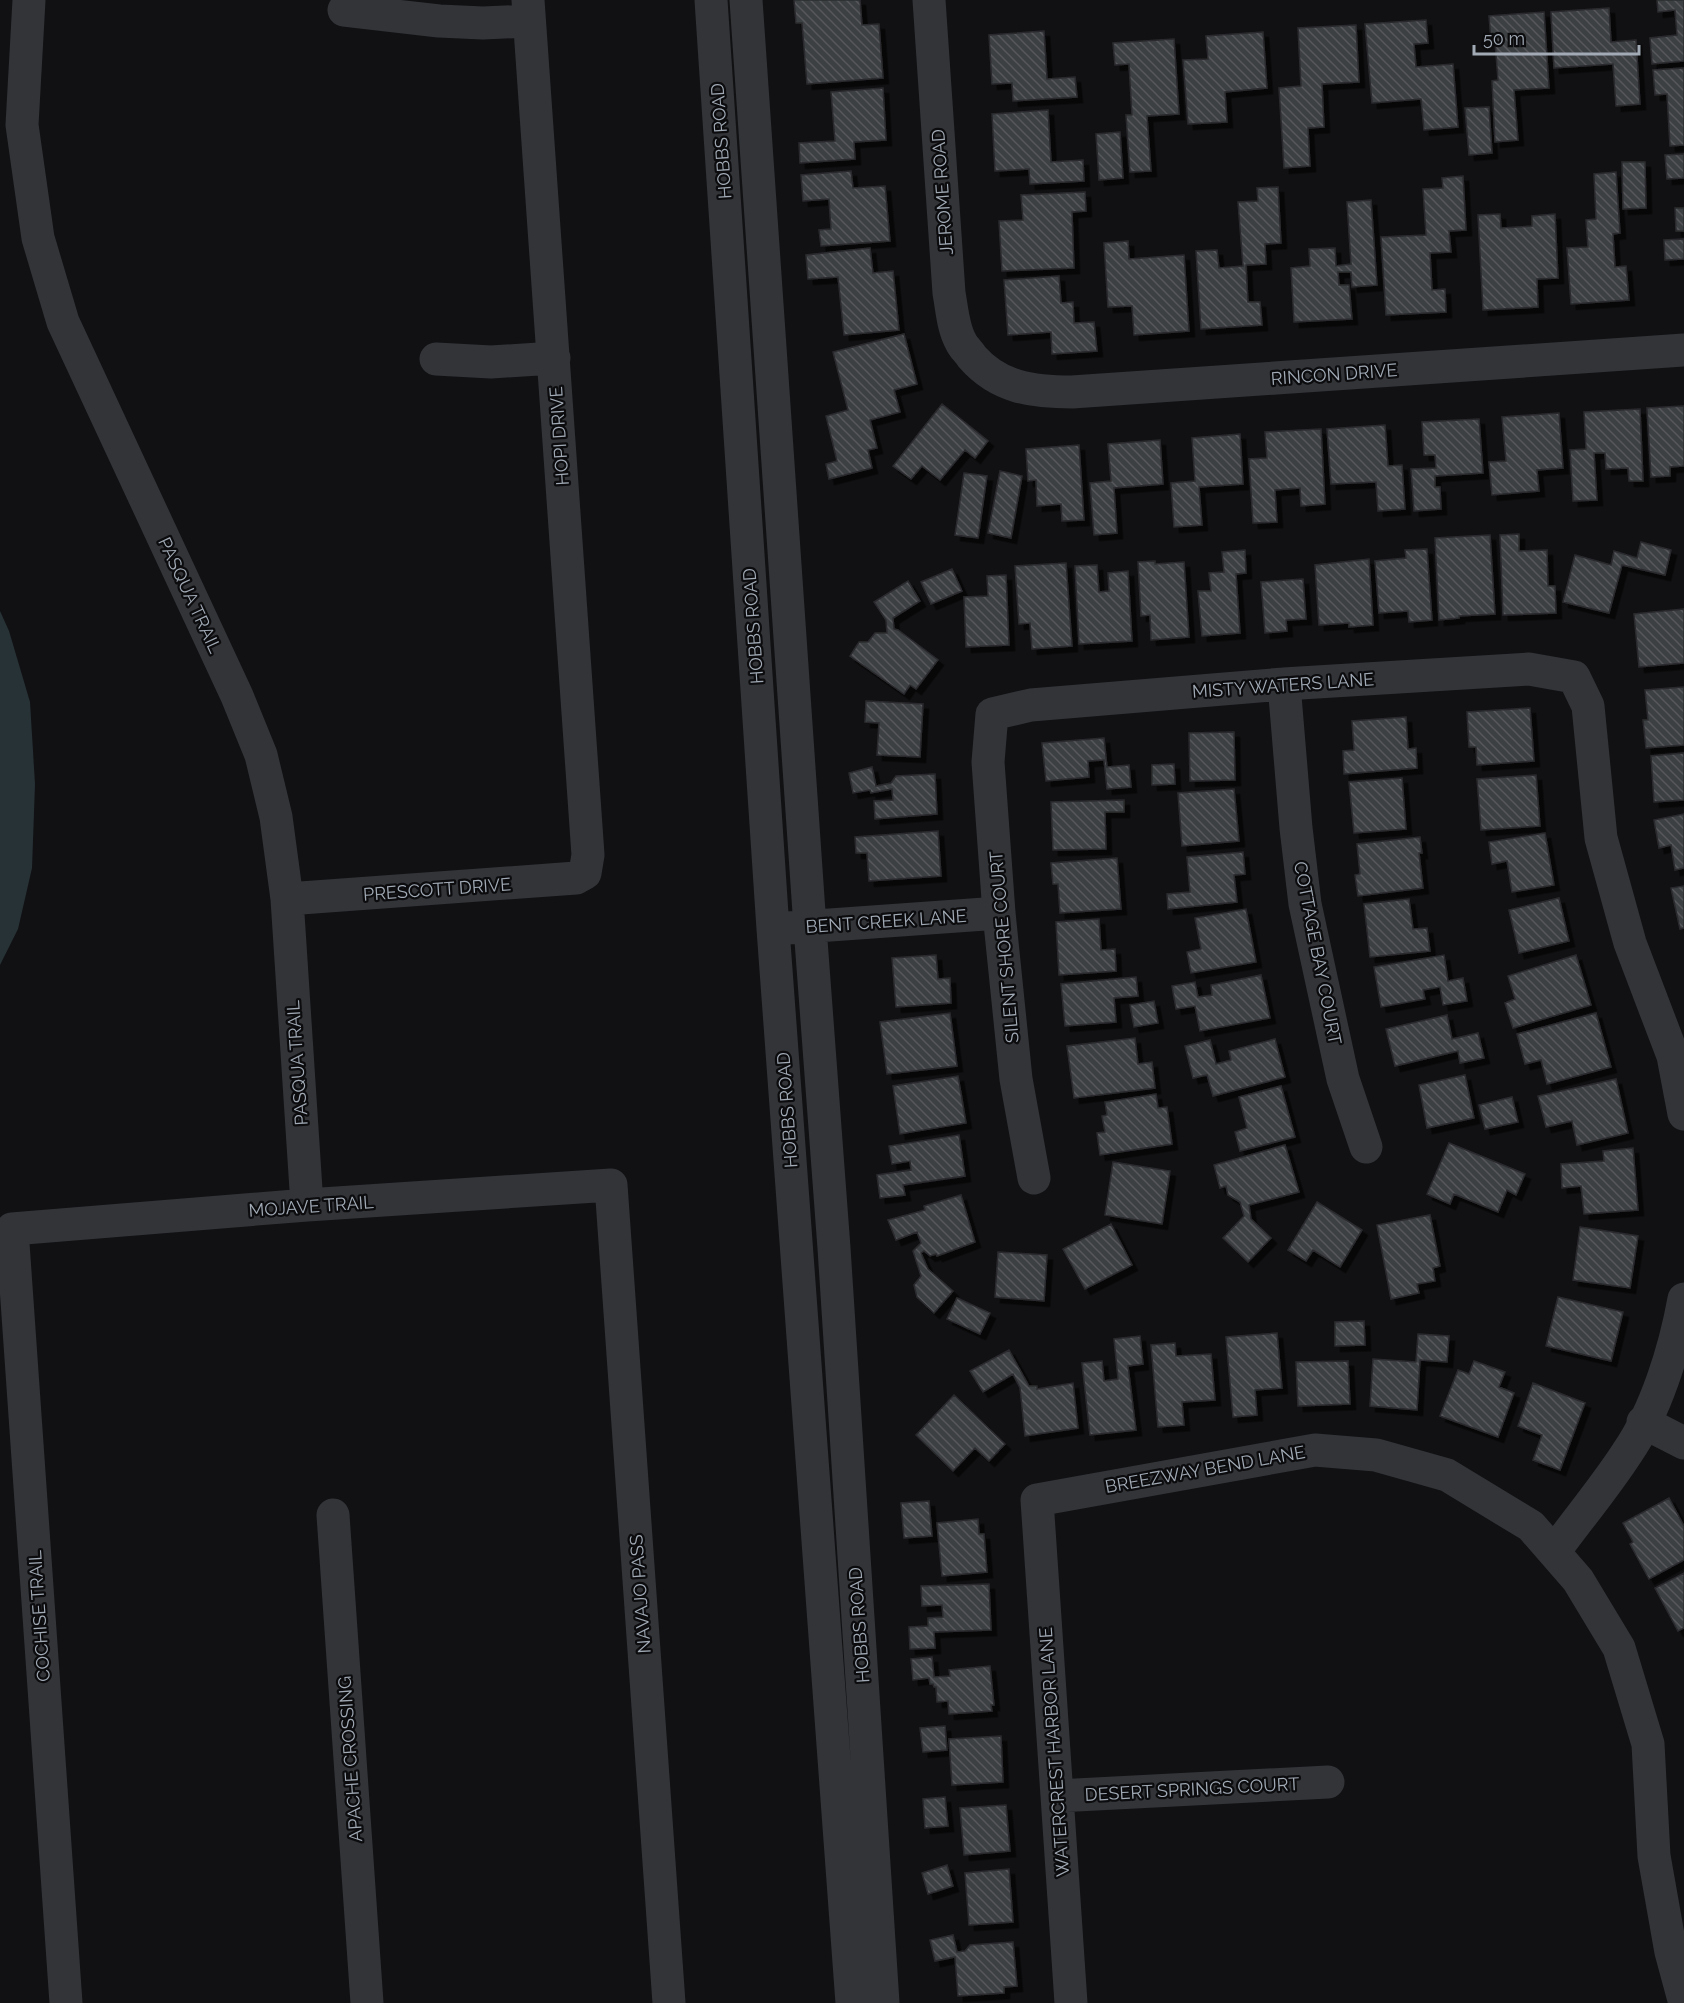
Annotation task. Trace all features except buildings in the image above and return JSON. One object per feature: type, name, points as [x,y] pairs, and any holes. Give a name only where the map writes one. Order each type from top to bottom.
[{"type":"street","name":"PASQUA TRAIL","points":[[29,0],[22,125],[42,248],[63,322],[237,696],[261,755],[276,817],[287,899],[307,1205]]},
{"type":"street","name":"HOBBS ROAD","points":[[711,0],[773,929],[852,2003]]},
{"type":"street","name":"HOBBS ROAD","points":[[746,0],[834,1248],[883,2003]]},
{"type":"street","points":[[929,0],[936,0]]},
{"type":"street","name":"JEROME ROAD","points":[[929,0],[954,323],[961,343],[987,372]]},
{"type":"street","points":[[344,10],[440,21],[483,23],[528,10]]},
{"type":"street","name":"HOPI DRIVE","points":[[528,10],[588,855],[585,873]]},
{"type":"street","name":"RINCON DRIVE","points":[[987,372],[1016,386],[1041,392],[1072,392],[1684,350]]},
{"type":"street","points":[[436,359],[490,362],[554,358]]},
{"type":"street","name":"MISTY WATERS LANE","points":[[993,714],[1031,705],[1284,684],[1528,669],[1574,677],[1588,706],[1601,838],[1630,943],[1679,1054]]},
{"type":"street","name":"COTTAGE BAY COURT","points":[[1284,684],[1305,904],[1342,1079],[1366,1147]]},
{"type":"street","name":"SILENT SHORE COURT","points":[[993,714],[988,762],[999,913],[1016,1078],[1034,1178]]},
{"type":"street","name":"PRESCOTT DRIVE","points":[[287,899],[576,878],[585,873]]},
{"type":"street","name":"BENT CREEK LANE","points":[[773,929],[999,913]]},
{"type":"street","points":[[1679,1054],[1684,1114]]},
{"type":"street","name":"MOJAVE TRAIL","points":[[12,1229],[307,1205],[610,1185]]},
{"type":"street","name":"NAVAJO PASS","points":[[610,1185],[669,2003]]},
{"type":"street","name":"COCHISE TRAIL","points":[[12,1229],[66,2003]]},
{"type":"street","points":[[798,1251],[834,1248]]},
{"type":"street","points":[[1554,1552],[1629,1452],[1655,1400],[1677,1338],[1684,1299]]},
{"type":"street","points":[[1643,1422],[1684,1443]]},
{"type":"street","name":"BREEZWAY BEND LANE","points":[[1037,1500],[1315,1449],[1376,1455],[1447,1475],[1531,1526],[1578,1580],[1619,1648],[1648,1744],[1654,1856],[1671,1952],[1684,2001]]},
{"type":"street","name":"WATERCREST HARBOR LANE","points":[[1037,1500],[1071,2003]]},
{"type":"street","name":"APACHE CROSSING","points":[[333,1515],[367,2003]]},
{"type":"street","name":"DESERT SPRINGS COURT","points":[[1057,1796],[1328,1782]]},
{"type":"street","points":[[1678,2003],[1684,2001]]},
{"type":"shaded area","points":[[0,611],[9,631],[30,702],[35,784],[32,868],[18,929],[0,965]]}]
